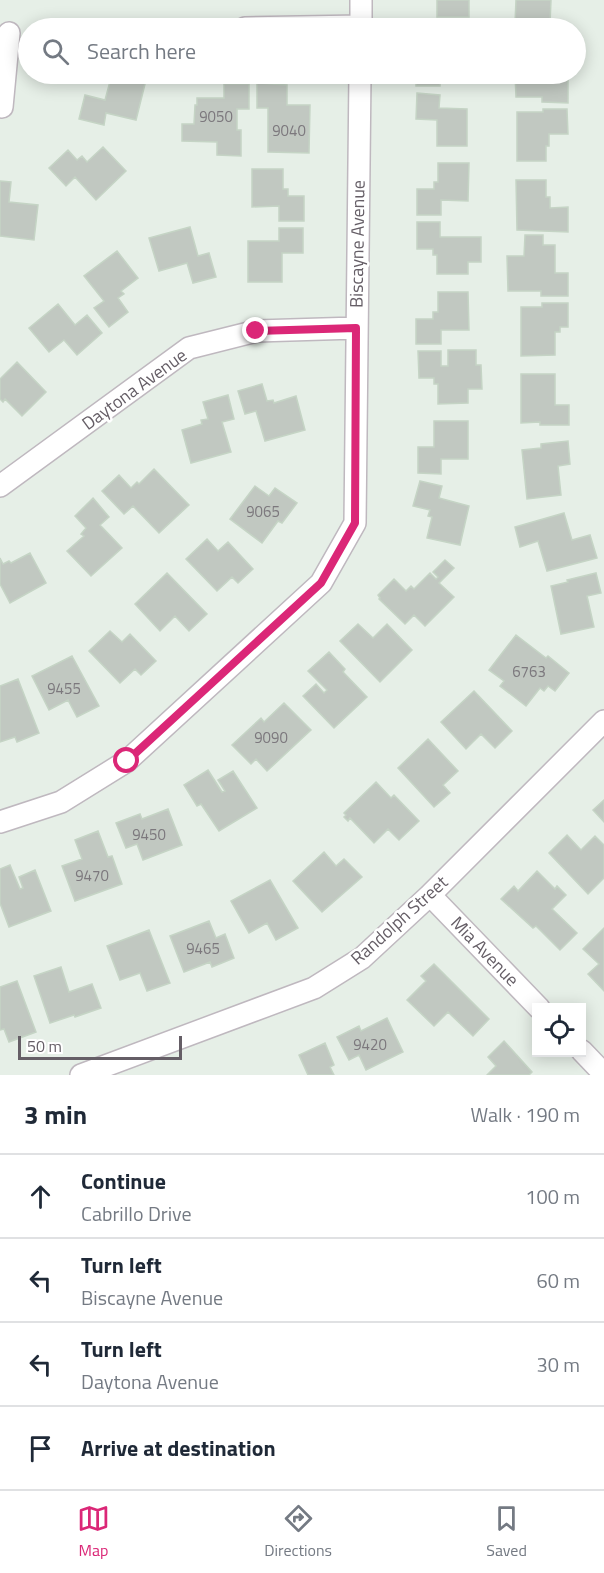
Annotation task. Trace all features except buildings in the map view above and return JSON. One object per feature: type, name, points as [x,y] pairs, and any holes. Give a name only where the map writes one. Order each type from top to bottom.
[{"type":"street","points":[[361,0],[361,18]]},
{"type":"street","points":[[2,107],[13,32]]},
{"type":"street","name":"Biscayne Avenue","points":[[0,822],[61,802],[127,761],[321,583],[355,523],[360,84]]},
{"type":"street","name":"Daytona Avenue","points":[[0,486],[189,348],[256,331],[356,328]]},
{"type":"street","name":"Randolph Street","points":[[81,1075],[314,988],[362,958],[430,895],[604,721]]},
{"type":"street","name":"Mia Avenue","points":[[430,895],[534,1003]]},
{"type":"street","points":[[586,1055],[604,1074]]},
{"type":"route","points":[[127,761],[321,583],[355,523],[356,328],[256,331]]}]
